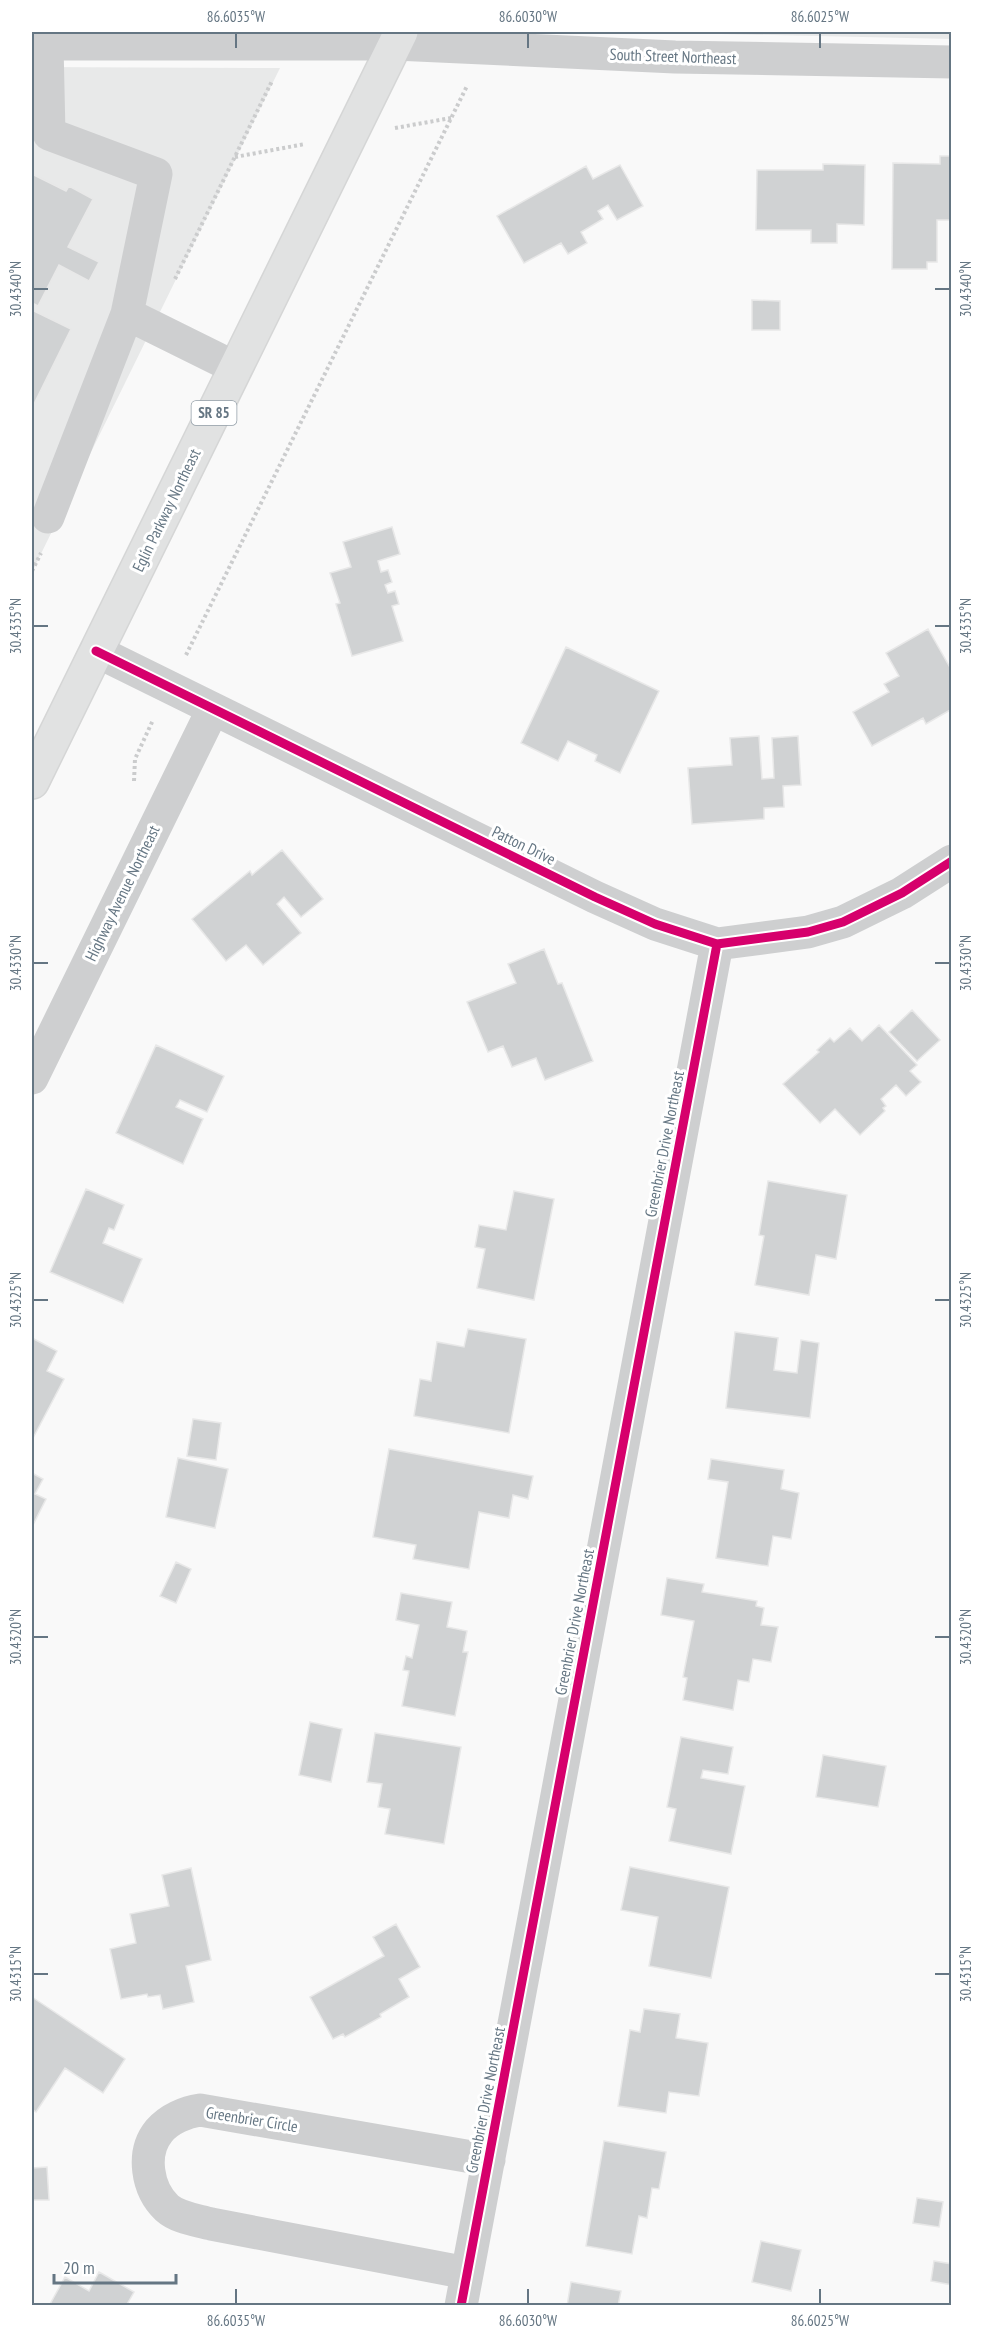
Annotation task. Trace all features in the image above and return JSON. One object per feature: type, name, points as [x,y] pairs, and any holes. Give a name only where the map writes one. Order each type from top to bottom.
[{"type":"highway","name":"Eglin Parkway Northeast","points":[[32,782],[398,38]]},
{"type":"street","name":"South Street Northeast","points":[[39,44],[398,38],[486,48],[675,57],[822,46],[951,62]]},
{"type":"street","points":[[39,44],[49,134],[156,174],[127,314],[48,517]]},
{"type":"street","points":[[127,314],[236,368]]},
{"type":"street","name":"Patton Drive","points":[[96,651],[595,897],[655,924],[717,944],[808,933],[843,922],[902,893],[951,861]]},
{"type":"street","name":"Highway Avenue Northeast","points":[[32,1078],[213,709]]},
{"type":"street","name":"Greenbrier Drive Northeast","points":[[461,2306],[717,944]]},
{"type":"street","name":"Greenbrier Circle","points":[[467,2273],[350,2252],[180,2216],[167,2208],[151,2186],[148,2157],[159,2131],[184,2113],[200,2110],[489,2160]]},
{"type":"path","points":[[170,687],[486,48]]},
{"type":"shaded area","points":[[637,32],[951,32],[952,39],[676,33]]},
{"type":"shaded area","points":[[32,67],[280,68],[32,572]]},
{"type":"building","points":[[940,156],[952,156],[952,220],[937,220],[937,262],[927,262],[927,269],[892,269],[893,163],[940,164]]},
{"type":"building","points":[[823,164],[865,165],[864,225],[837,224],[837,243],[811,243],[811,230],[756,230],[757,170],[823,170]]},
{"type":"building","points":[[620,165],[643,206],[617,220],[608,205],[598,211],[603,219],[581,232],[587,243],[568,254],[561,243],[524,263],[497,216],[586,166],[593,179]]},
{"type":"building","points":[[32,174],[66,191],[69,186],[93,199],[68,247],[99,262],[89,281],[59,265],[38,306],[32,303]]},
{"type":"building","points":[[752,300],[780,301],[780,330],[752,330]]},
{"type":"building","points":[[32,310],[71,329],[32,408]]},
{"type":"building","points":[[392,527],[400,554],[378,561],[381,572],[388,570],[392,582],[385,585],[388,593],[395,591],[399,604],[392,606],[403,641],[352,656],[336,604],[340,603],[330,573],[351,567],[343,542]]},
{"type":"building","points":[[928,629],[952,671],[952,709],[926,724],[923,718],[872,746],[853,712],[889,692],[884,684],[899,676],[886,653]]},
{"type":"building","points":[[566,647],[659,691],[620,773],[595,761],[597,755],[568,741],[558,761],[521,743]]},
{"type":"building","points":[[759,736],[762,779],[774,778],[772,738],[798,736],[801,785],[783,786],[784,807],[764,808],[764,819],[692,824],[688,768],[732,765],[730,738]]},
{"type":"building","points":[[282,850],[323,899],[301,917],[284,897],[277,904],[301,933],[263,965],[246,945],[226,961],[192,919],[250,871],[252,875]]},
{"type":"building","points":[[544,949],[558,984],[562,983],[593,1061],[545,1080],[536,1058],[512,1067],[503,1046],[488,1052],[467,1002],[516,983],[508,964]]},
{"type":"building","points":[[912,1010],[940,1040],[917,1061],[889,1032]]},
{"type":"building","points":[[879,1025],[917,1065],[910,1071],[921,1082],[906,1096],[896,1085],[881,1099],[886,1106],[883,1108],[885,1111],[860,1135],[835,1109],[820,1123],[783,1084],[819,1052],[817,1050],[830,1038],[834,1042],[850,1028],[862,1041]]},
{"type":"building","points":[[156,1045],[224,1076],[207,1112],[180,1100],[176,1107],[203,1119],[183,1164],[116,1133]]},
{"type":"building","points":[[768,1181],[847,1195],[836,1259],[816,1255],[809,1295],[755,1285],[764,1236],[759,1235]]},
{"type":"building","points":[[86,1189],[124,1205],[114,1230],[109,1228],[103,1243],[142,1259],[123,1303],[50,1272]]},
{"type":"building","points":[[514,1191],[554,1199],[534,1300],[477,1288],[485,1249],[475,1247],[479,1225],[506,1230]]},
{"type":"building","points":[[468,1329],[526,1339],[509,1433],[414,1416],[420,1379],[431,1381],[437,1342],[464,1347]]},
{"type":"building","points":[[735,1332],[778,1338],[774,1370],[797,1373],[801,1340],[819,1343],[810,1418],[726,1408]]},
{"type":"building","points":[[32,1338],[57,1351],[47,1371],[64,1379],[32,1440]]},
{"type":"building","points":[[193,1419],[221,1423],[216,1460],[187,1456]]},
{"type":"building","points":[[389,1449],[533,1476],[528,1499],[513,1495],[509,1518],[479,1512],[469,1569],[413,1559],[416,1545],[373,1537]]},
{"type":"building","points":[[178,1458],[228,1469],[215,1528],[166,1517]]},
{"type":"building","points":[[711,1459],[784,1470],[781,1489],[799,1493],[791,1539],[773,1536],[768,1566],[716,1558],[728,1482],[708,1479]]},
{"type":"building","points":[[32,1473],[43,1479],[35,1494],[46,1499],[32,1527]]},
{"type":"building","points":[[176,1562],[191,1569],[176,1603],[160,1596]]},
{"type":"building","points":[[667,1578],[704,1584],[702,1592],[757,1601],[756,1606],[764,1608],[761,1625],[778,1627],[771,1662],[753,1659],[749,1682],[738,1680],[733,1710],[683,1700],[687,1678],[683,1677],[694,1621],[661,1615]]},
{"type":"building","points":[[401,1593],[452,1602],[447,1627],[467,1631],[463,1652],[468,1652],[455,1716],[402,1706],[409,1671],[403,1670],[406,1656],[412,1658],[419,1625],[396,1620]]},
{"type":"building","points":[[310,1722],[342,1729],[331,1782],[299,1775]]},
{"type":"building","points":[[375,1733],[461,1747],[444,1844],[385,1834],[390,1809],[378,1807],[382,1784],[367,1782]]},
{"type":"building","points":[[681,1737],[733,1747],[728,1774],[703,1770],[701,1778],[745,1786],[731,1854],[669,1841],[676,1809],[667,1807]]},
{"type":"building","points":[[823,1755],[886,1766],[878,1807],[816,1797]]},
{"type":"building","points":[[630,1867],[729,1887],[711,1978],[649,1966],[658,1917],[621,1910]]},
{"type":"building","points":[[191,1868],[211,1960],[186,1966],[194,2002],[163,2009],[160,1995],[148,1997],[147,1994],[121,1999],[110,1949],[136,1943],[130,1914],[169,1906],[162,1875]]},
{"type":"building","points":[[396,1924],[420,1967],[399,1979],[409,1997],[380,2014],[381,2017],[345,2037],[343,2034],[333,2039],[310,1997],[384,1956],[373,1937]]},
{"type":"building","points":[[32,1997],[125,2059],[103,2093],[65,2068],[36,2112],[32,2109]]},
{"type":"building","points":[[644,2009],[680,2014],[676,2038],[708,2043],[699,2096],[669,2092],[666,2113],[618,2106],[630,2030],[640,2032]]},
{"type":"building","points":[[604,2141],[666,2152],[659,2189],[652,2188],[647,2218],[639,2216],[632,2254],[586,2246]]},
{"type":"building","points":[[47,2167],[49,2200],[32,2200],[32,2168]]},
{"type":"building","points":[[917,2198],[943,2202],[939,2227],[913,2223]]},
{"type":"building","points":[[761,2241],[801,2250],[791,2291],[752,2282]]},
{"type":"building","points":[[934,2261],[952,2264],[952,2285],[931,2281]]},
{"type":"building","points":[[99,2272],[134,2292],[126,2306],[49,2306],[65,2277],[89,2291]]},
{"type":"building","points":[[571,2282],[621,2291],[618,2306],[567,2306]]},
{"type":"cycle path","points":[[96,651],[595,897],[655,924],[717,944],[808,932],[843,922],[902,893],[952,861]]},
{"type":"cycle path","points":[[461,2306],[717,944]]}]
